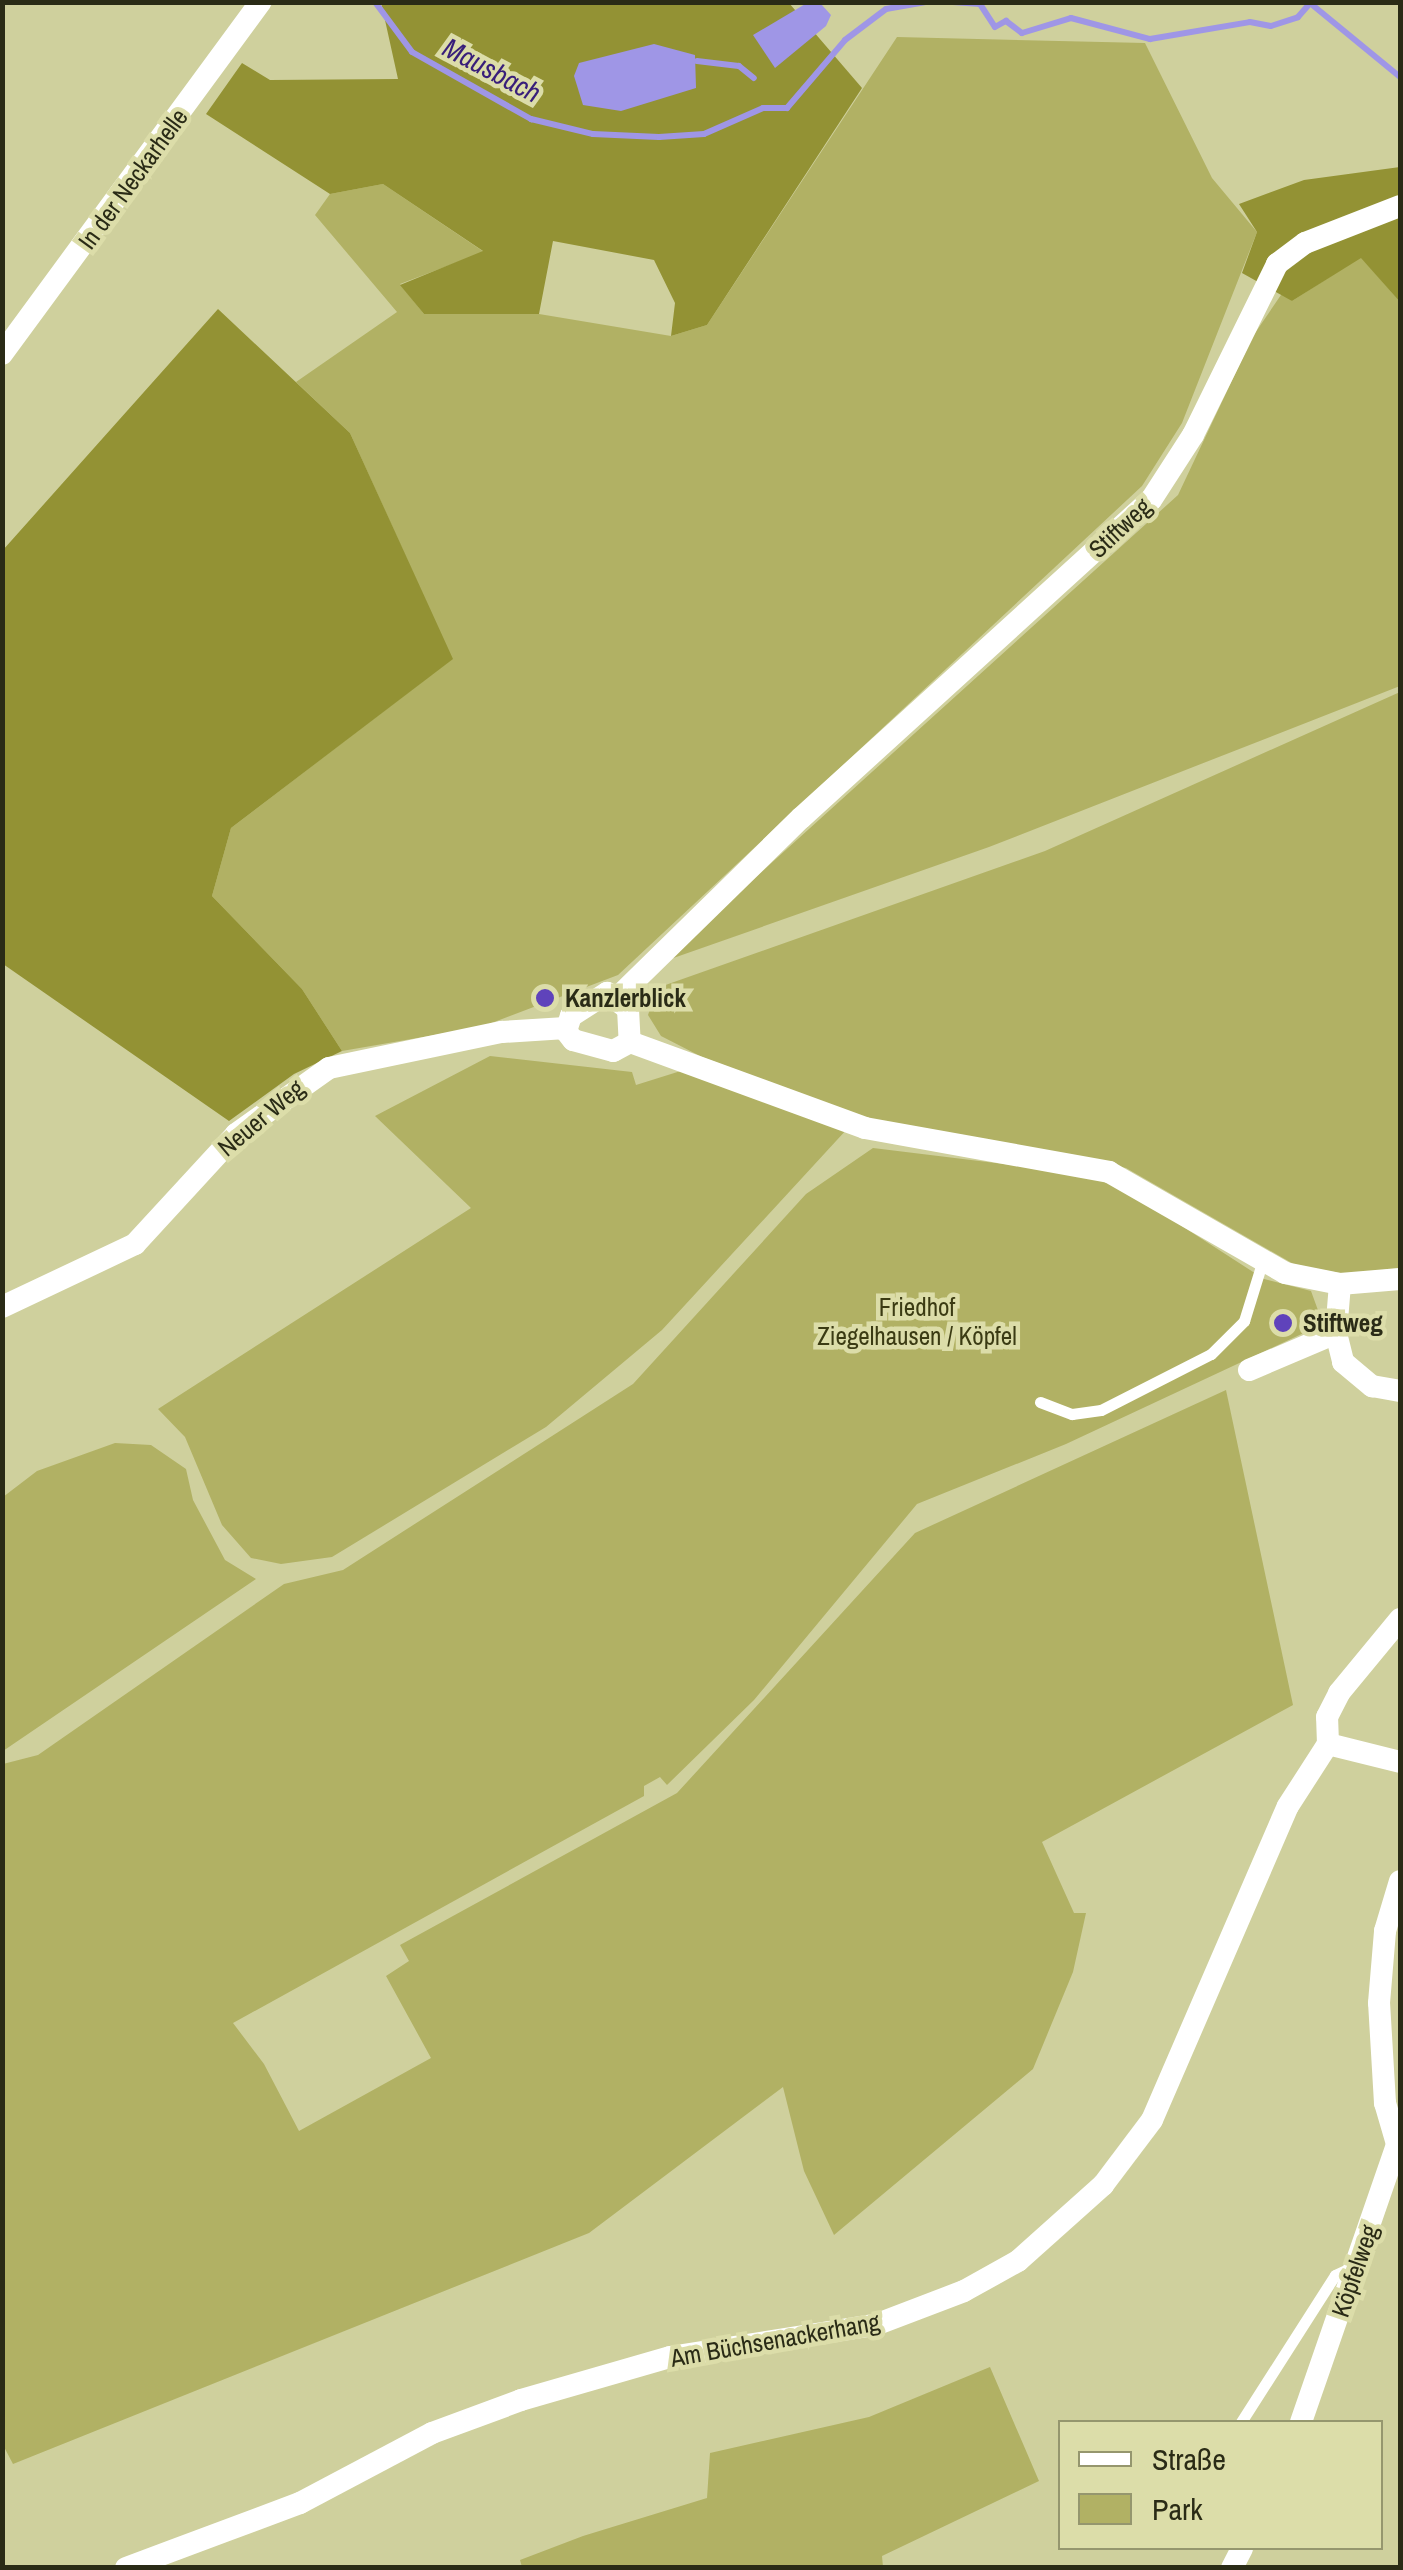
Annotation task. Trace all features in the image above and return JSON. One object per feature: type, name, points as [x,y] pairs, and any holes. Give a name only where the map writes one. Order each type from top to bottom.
[{"type":"street","name":"In der Neckarhelle","points":[[2,354],[262,2]]},
{"type":"street","name":"Stiftweg","points":[[566,1028],[587,1001],[604,993],[618,997],[801,818],[1151,500],[1193,435],[1277,264],[1305,243],[1400,206]]},
{"type":"street","points":[[618,997],[633,1025],[630,1042]]},
{"type":"street","points":[[566,1028],[573,1040],[594,1048],[613,1051],[630,1042],[866,1128],[1109,1172],[1262,1263],[1340,1284],[1400,1279]]},
{"type":"street","name":"Neuer Weg","points":[[2,1307],[135,1244],[236,1134],[328,1068],[502,1032],[566,1028]]},
{"type":"street","points":[[1340,1284],[1336,1333],[1343,1362],[1357,1377],[1400,1392]]},
{"type":"street","points":[[1249,1370],[1336,1333]]},
{"type":"street","name":"Am Büchsenackerhang","points":[[126,2568],[300,2504],[432,2432],[521,2400],[670,2357],[875,2325],[964,2291],[1018,2260],[1080,2210],[1152,2120],[1288,1806],[1328,1744],[1327,1717],[1338,1692],[1400,1620]]},
{"type":"street","points":[[1328,1744],[1400,1762]]},
{"type":"street","name":"Köpfelweg","points":[[1302,2420],[1399,2144],[1385,2103],[1378,2003],[1385,1931],[1400,1881]]},
{"type":"lane","points":[[1040,1402],[1072,1414],[1101,1410],[1211,1354],[1244,1321],[1262,1263]]},
{"type":"lane","points":[[1242,2420],[1335,2275],[1357,2265]]},
{"type":"green space","points":[[897,37],[1145,43],[1212,178],[1257,232],[1182,423],[1142,486],[618,975],[481,1027],[342,1051],[302,989],[212,896],[231,828],[452,659],[350,433],[296,382],[397,312],[315,215],[330,194],[383,184],[484,252],[400,284],[424,314],[539,314],[671,336],[707,325]]},
{"type":"green space","points":[[1361,257],[1400,302],[1400,686],[989,847],[662,962],[1178,495],[1253,336],[1283,292],[1292,301]]},
{"type":"green space","points":[[1400,692],[1400,1268],[1347,1274],[1297,1266],[1126,1168],[878,1123],[702,1057],[661,1036],[648,1015],[657,988],[1045,851]]},
{"type":"green space","points":[[490,1056],[632,1072],[636,1085],[687,1069],[848,1128],[662,1330],[546,1427],[332,1557],[281,1564],[251,1558],[222,1525],[185,1437],[158,1409],[471,1208],[375,1116]]},
{"type":"green space","name":"Friedhof Ziegelhausen / Köpfel","points":[[873,1148],[1077,1173],[1123,1188],[1264,1279],[1311,1291],[1323,1324],[1066,1444],[917,1504],[754,1700],[667,1785],[660,1777],[644,1786],[644,1796],[233,2023],[264,2064],[299,2131],[431,2058],[386,1976],[409,1961],[400,1945],[677,1793],[915,1533],[1226,1390],[1293,1705],[1042,1842],[1074,1913],[1086,1913],[1073,1972],[1033,2069],[834,2235],[804,2171],[783,2087],[589,2233],[13,2464],[3,2445],[3,1764],[38,1755],[284,1584],[343,1570],[633,1384],[806,1194]]},
{"type":"green space","points":[[115,1443],[151,1445],[186,1469],[193,1500],[225,1560],[256,1579],[3,1751],[3,1497],[37,1471]]},
{"type":"green space","points":[[990,2367],[1039,2481],[882,2556],[883,2567],[522,2567],[520,2560],[583,2536],[707,2498],[710,2453],[869,2417]]},
{"type":"shaded area","points":[[381,2],[789,3],[862,88],[707,325],[671,336],[675,303],[654,260],[553,241],[539,314],[424,314],[400,285],[483,251],[383,184],[330,194],[206,114],[242,63],[270,80],[398,79]]},
{"type":"shaded area","points":[[807,3],[821,4],[831,15],[826,26],[775,68],[753,35]]},
{"type":"shaded area","points":[[654,44],[695,55],[696,88],[621,111],[583,105],[574,76],[579,63]]},
{"type":"shaded area","points":[[1400,167],[1400,302],[1361,258],[1292,301],[1242,273],[1257,232],[1239,204],[1304,180]]},
{"type":"shaded area","points":[[218,309],[350,433],[453,659],[231,828],[212,896],[302,989],[342,1051],[294,1074],[229,1121],[3,964],[3,550]]},
{"type":"waterway","name":"Mausbach","points":[[375,2],[412,52],[531,119],[593,134],[659,137],[704,134],[763,108],[787,108],[845,40],[886,9],[924,2]]},
{"type":"waterway","name":"Mausbach","points":[[953,2],[980,4],[995,27],[1006,21],[1022,33],[1071,18],[1150,39],[1250,22],[1271,26],[1298,17],[1310,3],[1400,77]]},
{"type":"waterway","points":[[697,61],[739,66],[754,78]]},
{"type":"place","name":"Kanzlerblick","points":[[545,998]]},
{"type":"place","name":"Stiftweg","points":[[1283,1323]]}]
